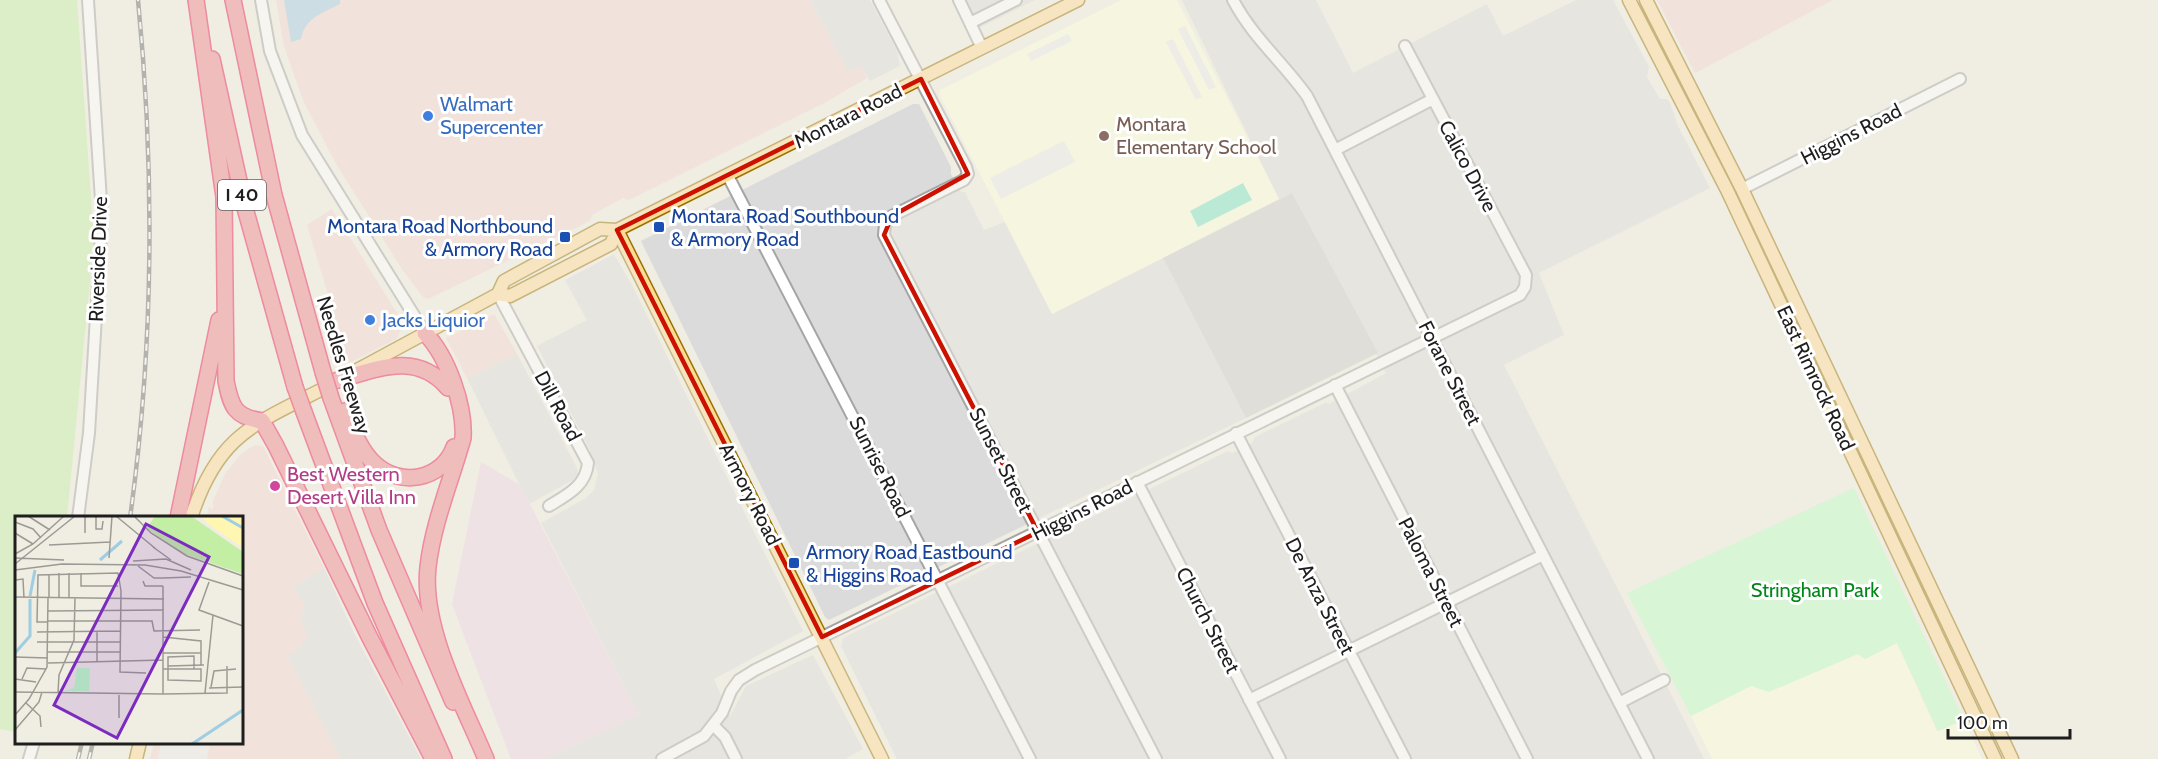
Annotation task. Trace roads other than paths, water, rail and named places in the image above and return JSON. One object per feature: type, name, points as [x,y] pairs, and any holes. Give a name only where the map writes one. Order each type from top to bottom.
[{"type":"highway","points":[[198,0],[224,197],[226,381],[230,401],[238,413],[248,419],[262,422],[433,759]]},
{"type":"highway","name":"I 40","points":[[198,0],[245,208],[304,412],[375,603],[444,759]]},
{"type":"highway","name":"Needles Freeway","points":[[233,0],[270,174],[297,282],[395,572],[480,759]]},
{"type":"highway","points":[[178,516],[225,291]]},
{"type":"highway","points":[[425,333],[428,346],[448,388],[456,415],[455,444],[442,467],[419,477],[392,475],[375,464],[358,439],[332,383],[383,368],[409,366],[433,373],[448,388]]},
{"type":"highway","points":[[425,333],[433,342],[456,390],[464,422],[463,438],[431,546],[428,568],[430,607],[451,674],[486,759]]},
{"type":"main road","name":"Montara Road","points":[[192,516],[206,477],[217,459],[243,431],[498,294],[504,281],[600,229],[617,230],[1078,0]]},
{"type":"main road","name":"East Rimrock Road","points":[[1629,0],[1727,190],[1995,759]]},
{"type":"main road","name":"East Rimrock Road","points":[[1646,0],[1743,189],[2012,759]]},
{"type":"main road","name":"Montara Road","points":[[498,294],[510,296],[611,244],[617,230]]},
{"type":"main road","name":"Armory Road","points":[[617,230],[882,759]]},
{"type":"main road","points":[[136,759],[140,744]]},
{"type":"street","name":"Riverside Drive","points":[[78,516],[89,433],[102,216],[87,0]]},
{"type":"street","points":[[261,0],[270,51],[302,135],[425,333]]},
{"type":"street","points":[[879,0],[921,79]]},
{"type":"street","points":[[959,0],[982,48]]},
{"type":"street","points":[[970,23],[1016,0]]},
{"type":"street","name":"Forane Street","points":[[1233,0],[1249,29],[1292,75],[1307,96],[1648,759]]},
{"type":"street","name":"Calico Drive","points":[[1405,46],[1526,275],[1525,287]]},
{"type":"street","name":"Sunset Street","points":[[921,79],[968,174],[964,180],[892,216],[885,224],[884,235],[1156,759]]},
{"type":"street","name":"Higgins Road","points":[[1743,189],[1960,79]]},
{"type":"street","points":[[1335,150],[1433,99]]},
{"type":"street","name":"Sunrise Road","points":[[728,176],[1030,759]]},
{"type":"street","name":"Higgins Road","points":[[662,759],[696,742],[713,725],[739,680],[755,669],[1520,295],[1525,287]]},
{"type":"street","name":"Dill Road","points":[[498,294],[588,463],[587,477],[573,492],[549,507]]},
{"type":"street","name":"Paloma Street","points":[[1335,385],[1527,759]]},
{"type":"street","name":"De Anza Street","points":[[1236,433],[1405,759]]},
{"type":"street","name":"Church Street","points":[[1137,482],[1280,759]]},
{"type":"street","points":[[1249,700],[1543,555]]},
{"type":"street","points":[[1619,703],[1664,680]]},
{"type":"street","points":[[713,725],[725,737],[736,759]]},
{"type":"street","points":[[30,759],[34,744]]},
{"type":"water","points":[[284,0],[340,0],[340,4],[315,17],[306,26],[301,39],[291,42]]},
{"type":"railway","points":[[130,516],[144,388],[149,259],[147,130],[138,0]]},
{"type":"railway","points":[[78,759],[82,744]]},
{"type":"railway","points":[[89,759],[93,744]]},
{"type":"place","name":"Walmart Supercenter","points":[[428,116]]},
{"type":"place","name":"Montara Elementary School","points":[[1104,136]]},
{"type":"place","name":"Montara Road Southbound & Armory Road","points":[[659,227]]},
{"type":"place","name":"Montara Road Northbound & Armory Road","points":[[565,237]]},
{"type":"place","name":"Jacks Liquior","points":[[370,320]]},
{"type":"place","name":"Best Western Desert Villa Inn","points":[[275,486]]},
{"type":"place","name":"Armory Road Eastbound & Higgins Road","points":[[794,563]]},
{"type":"park label","name":"Stringham Park","points":[[1815,590]]}]
